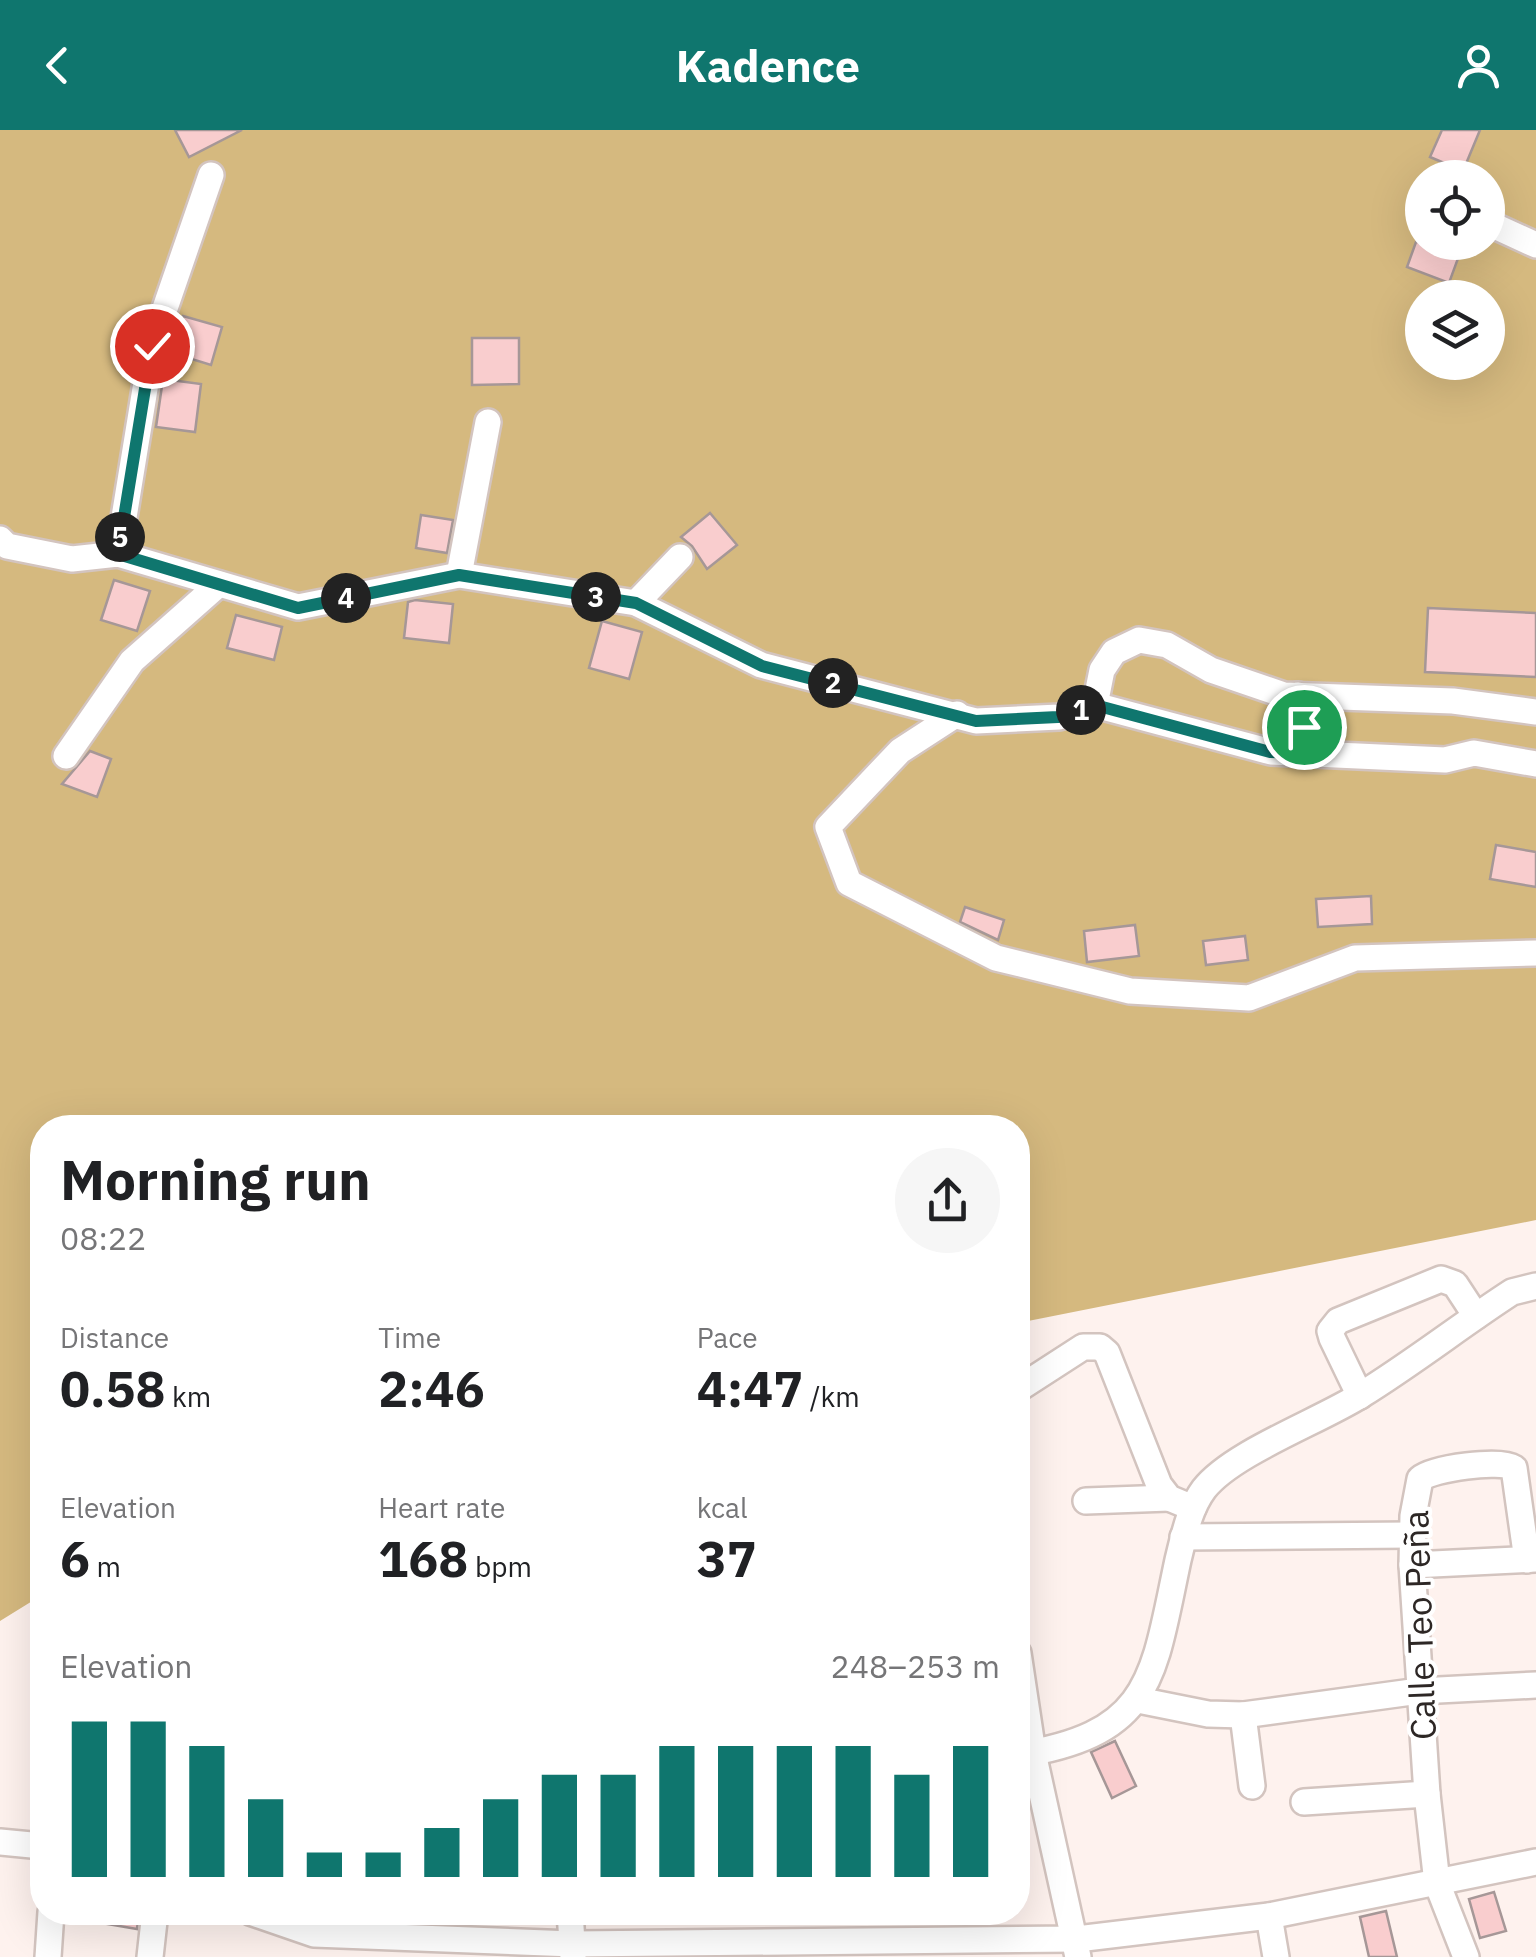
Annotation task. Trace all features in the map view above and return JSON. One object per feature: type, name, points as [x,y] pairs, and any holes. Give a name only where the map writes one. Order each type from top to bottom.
[{"type":"street","points":[[118,554],[152,346],[210,175]]},
{"type":"street","points":[[1505,231],[1536,245]]},
{"type":"street","points":[[459,575],[488,422]]},
{"type":"street","points":[[0,539],[8,546],[72,559],[118,554],[298,608],[459,575],[636,603],[762,666],[976,721],[1058,717],[1095,705],[1270,752],[1444,760],[1474,753],[1536,764]]},
{"type":"street","points":[[636,603],[680,557]]},
{"type":"street","points":[[66,756],[132,661],[219,584]]},
{"type":"street","points":[[1095,705],[1102,670],[1114,652],[1138,640],[1167,645],[1211,670],[1284,695],[1453,701],[1536,712]]},
{"type":"street","points":[[1298,695],[1304,727],[1302,753]]},
{"type":"street","points":[[957,714],[900,751],[828,827],[849,883],[996,958],[1130,991],[1249,998],[1355,958],[1536,953]]},
{"type":"street","points":[[1360,1396],[1332,1338],[1330,1331],[1338,1321],[1440,1279],[1455,1284],[1476,1316]]},
{"type":"street","points":[[1086,1501],[1181,1503],[1220,1472],[1360,1396],[1512,1292],[1536,1286]]},
{"type":"street","points":[[1030,1382],[1083,1347],[1100,1347],[1107,1353],[1152,1472],[1181,1503],[1183,1537],[1157,1656],[1138,1700],[1116,1721],[1093,1734],[1068,1746],[1030,1753]]},
{"type":"street","name":"Calle Teo Peña","points":[[1466,1957],[1438,1883],[1427,1794],[1411,1535],[1417,1487],[1426,1474],[1509,1464],[1518,1477],[1532,1560]]},
{"type":"street","points":[[1183,1537],[1411,1535]]},
{"type":"street","points":[[1412,1565],[1532,1560]]},
{"type":"street","points":[[1138,1700],[1208,1714],[1243,1715],[1419,1691],[1536,1685]]},
{"type":"street","points":[[1243,1715],[1252,1786]]},
{"type":"street","points":[[1030,1772],[1078,1948]]},
{"type":"street","points":[[1304,1802],[1427,1794]]},
{"type":"street","points":[[0,1842],[30,1845]]},
{"type":"street","points":[[274,1925],[313,1946],[573,1950],[1078,1948],[1269,1916],[1536,1862]]},
{"type":"street","points":[[1269,1916],[1276,1957]]},
{"type":"street","points":[[48,1957],[50,1925]]},
{"type":"street","points":[[150,1957],[154,1925]]},
{"type":"street","points":[[571,1925],[573,1950]]},
{"type":"shaded area","points":[[0,130],[1536,130],[1536,1220],[1030,1321],[1030,1115],[30,1115],[30,1602],[0,1621]]},
{"type":"building","points":[[175,130],[242,130],[189,157]]},
{"type":"building","points":[[1442,130],[1480,130],[1468,160],[1430,157]]},
{"type":"building","points":[[1410,260],[1457,260],[1450,280],[1407,267]]},
{"type":"building","points":[[183,316],[222,327],[211,365],[172,353]]},
{"type":"building","points":[[472,338],[519,338],[519,384],[472,385]]},
{"type":"building","points":[[163,379],[201,384],[195,432],[156,427]]},
{"type":"building","points":[[710,513],[737,545],[707,569],[681,537]]},
{"type":"building","points":[[421,515],[453,520],[447,553],[416,548]]},
{"type":"building","points":[[114,580],[150,591],[137,631],[101,620]]},
{"type":"building","points":[[408,602],[453,604],[449,643],[404,638]]},
{"type":"building","points":[[1428,608],[1536,613],[1536,677],[1425,672]]},
{"type":"building","points":[[236,615],[282,627],[274,660],[227,648]]},
{"type":"building","points":[[602,621],[642,632],[629,679],[589,668]]},
{"type":"building","points":[[90,751],[111,759],[97,797],[62,784]]},
{"type":"building","points":[[1496,845],[1536,852],[1536,887],[1490,879]]},
{"type":"building","points":[[1371,896],[1372,924],[1318,927],[1316,899]]},
{"type":"building","points":[[965,907],[1004,920],[998,940],[960,922]]},
{"type":"building","points":[[1135,925],[1139,956],[1087,962],[1084,931]]},
{"type":"building","points":[[1245,936],[1248,960],[1206,965],[1203,941]]},
{"type":"building","points":[[1115,1741],[1136,1786],[1112,1798],[1091,1752]]},
{"type":"building","points":[[1494,1892],[1506,1931],[1480,1938],[1469,1899]]},
{"type":"building","points":[[1386,1911],[1397,1957],[1369,1957],[1360,1917]]},
{"type":"route","points":[[152,346],[118,554],[298,608],[459,575],[636,603],[762,666],[976,721],[1058,717],[1095,705],[1270,752],[1302,753],[1304,727]]}]
